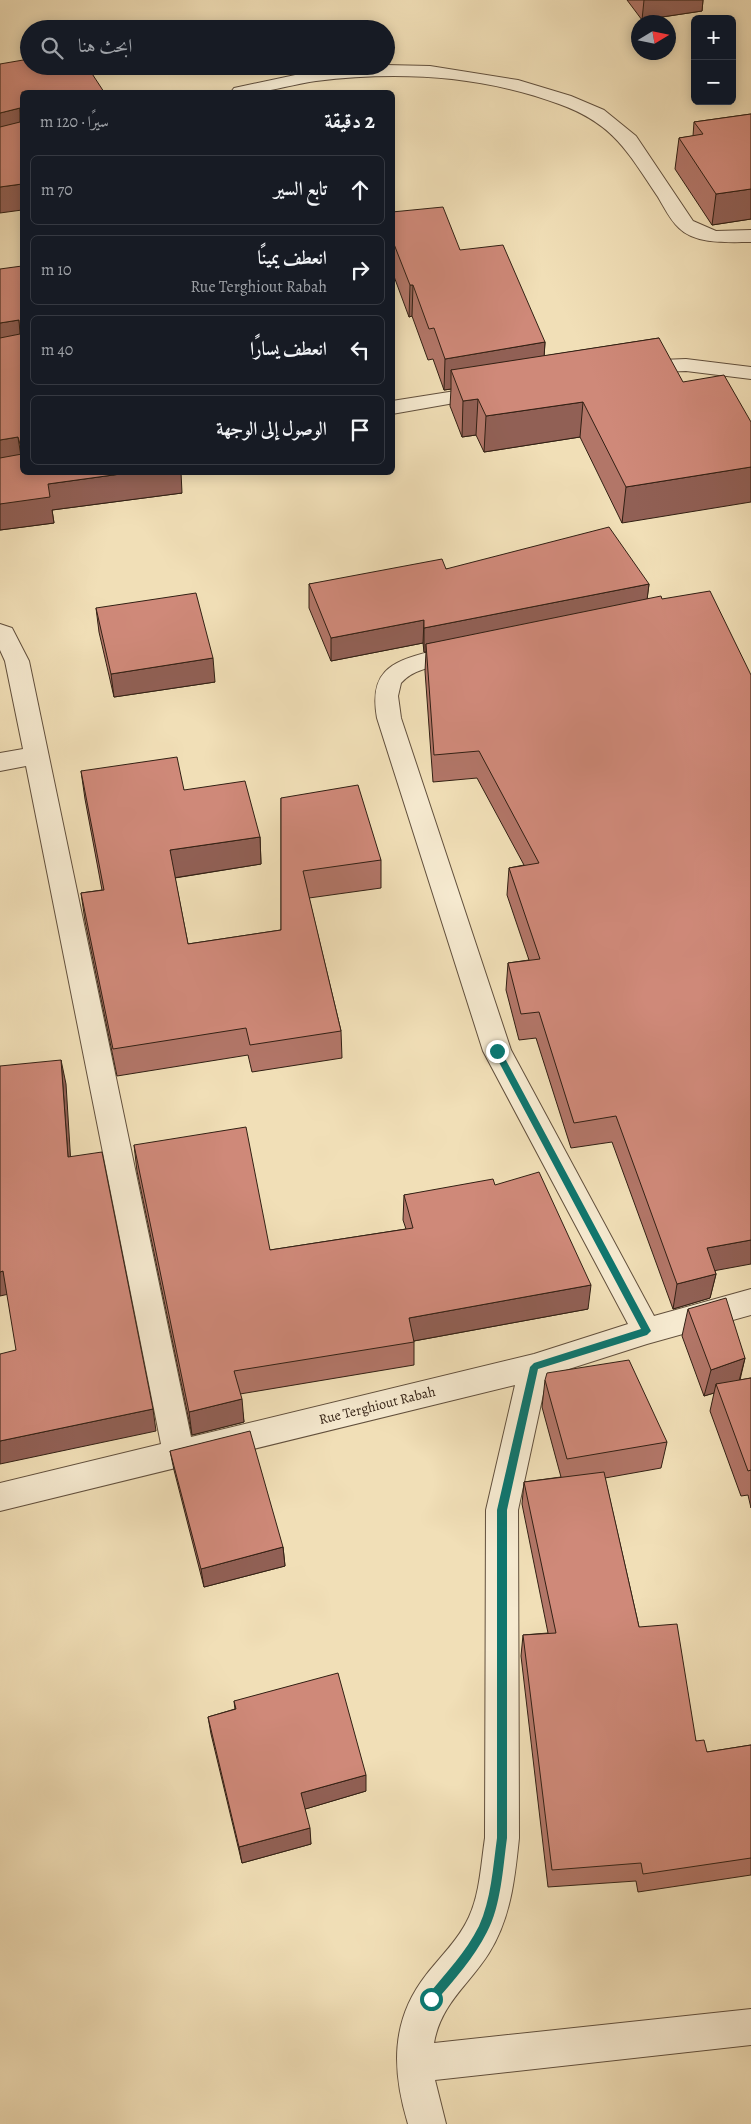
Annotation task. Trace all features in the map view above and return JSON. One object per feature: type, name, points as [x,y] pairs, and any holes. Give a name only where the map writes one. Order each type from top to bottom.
[{"type":"street","points":[[395,70],[430,71],[518,85],[565,100],[598,114],[629,140],[686,225],[713,237],[751,236]]},
{"type":"street","points":[[249,90],[324,75]]},
{"type":"street","points":[[611,370],[630,367],[686,365],[751,374]]},
{"type":"street","points":[[395,407],[506,388]]},
{"type":"street","points":[[0,632],[4,634],[17,661],[179,1454]]},
{"type":"street","points":[[486,649],[418,663],[399,670],[389,682],[386,700],[389,718],[497,1051],[647,1331]]},
{"type":"street","points":[[0,762],[36,754]]},
{"type":"street","name":"Rue Terghiout Rabah","points":[[0,1498],[534,1367],[647,1331],[751,1302]]},
{"type":"street","points":[[427,2124],[414,2064],[418,2027],[431,1999],[463,1961],[484,1928],[496,1883],[502,1838],[502,1510],[534,1367]]},
{"type":"street","points":[[414,2064],[751,2028]]},
{"type":"building","points":[[20,61],[20,75],[93,75],[103,90],[20,90],[20,108],[0,113],[0,64]]},
{"type":"building","points":[[751,114],[751,189],[716,194],[679,138],[703,134],[694,122]]},
{"type":"building","points":[[20,122],[20,184],[0,187],[0,127]]},
{"type":"building","points":[[443,207],[460,250],[503,245],[545,342],[445,359],[434,328],[429,329],[413,285],[410,285],[395,247],[395,212]]},
{"type":"building","points":[[20,266],[20,334],[19,320],[0,323],[0,269]]},
{"type":"building","points":[[20,334],[20,444],[18,437],[0,440],[0,338]]},
{"type":"building","points":[[659,338],[683,382],[724,375],[751,422],[751,467],[626,487],[583,402],[486,416],[478,399],[463,401],[451,370]]},
{"type":"building","points":[[20,454],[20,475],[113,475],[48,484],[50,497],[0,504],[0,458]]},
{"type":"building","points":[[609,527],[649,584],[424,628],[424,620],[331,638],[309,584],[442,559],[446,569]]},
{"type":"building","points":[[710,591],[751,675],[751,1240],[707,1248],[716,1274],[677,1284],[616,1116],[574,1123],[539,1012],[521,1014],[508,963],[540,959],[509,868],[539,863],[479,751],[434,755],[426,644],[661,596],[662,599]]},
{"type":"building","points":[[196,593],[213,658],[111,674],[96,608]]},
{"type":"building","points":[[177,757],[184,790],[245,781],[260,837],[170,850],[188,944],[281,930],[281,798],[358,785],[381,860],[303,871],[341,1031],[250,1045],[246,1028],[113,1049],[81,893],[104,890],[81,771]]},
{"type":"building","points":[[61,1060],[68,1157],[102,1152],[153,1409],[0,1441],[0,1354],[16,1350],[3,1271],[0,1272],[0,1066]]},
{"type":"building","points":[[246,1127],[270,1250],[413,1228],[404,1195],[493,1179],[495,1185],[539,1172],[591,1285],[409,1318],[414,1342],[234,1371],[242,1399],[189,1412],[134,1145]]},
{"type":"building","points":[[726,1298],[745,1358],[711,1370],[688,1309]]},
{"type":"building","points":[[629,1360],[667,1442],[567,1459],[545,1380],[547,1373]]},
{"type":"building","points":[[751,1378],[751,1470],[748,1471],[716,1384]]},
{"type":"building","points":[[250,1431],[283,1547],[201,1569],[170,1451]]},
{"type":"building","points":[[604,1472],[639,1627],[677,1624],[696,1741],[704,1740],[707,1752],[751,1745],[751,1858],[643,1874],[641,1863],[552,1870],[523,1635],[556,1633],[524,1482]]},
{"type":"building","points":[[338,1673],[366,1775],[301,1793],[310,1828],[239,1847],[208,1717],[236,1709],[234,1701]]},
{"type":"route","points":[[431,1999],[463,1961],[484,1928],[496,1883],[502,1838],[502,1510],[534,1367],[647,1331],[497,1051]]}]
